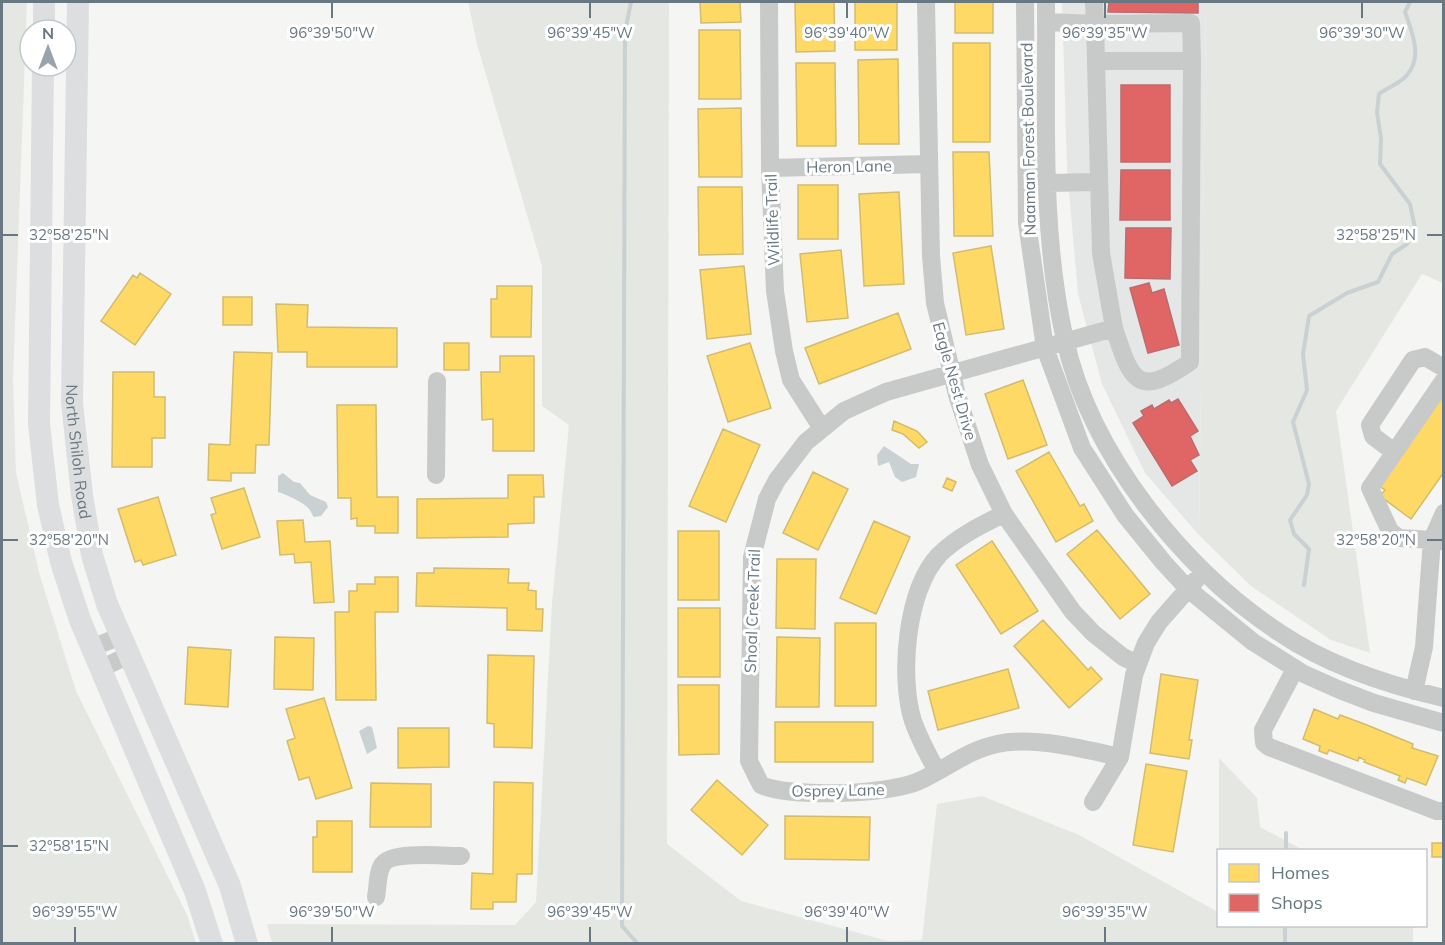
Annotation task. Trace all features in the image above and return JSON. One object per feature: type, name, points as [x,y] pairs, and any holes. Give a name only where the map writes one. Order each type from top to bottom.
[{"type":"main road","points":[[44,2],[44,18]]},
{"type":"main road","name":"North Shiloh Road","points":[[78,2],[72,403],[75,445],[92,555],[125,646],[230,886],[247,944]]},
{"type":"main road","name":"North Shiloh Road","points":[[43,78],[40,447],[48,505],[61,562],[95,658],[195,891],[212,944]]},
{"type":"street","name":"Wildlife Trail","points":[[769,2],[770,168],[775,291],[791,380],[821,428]]},
{"type":"street","name":"Eagle Nest Drive","points":[[926,2],[934,303],[951,375],[980,465],[1004,514],[1073,612],[1093,633],[1123,657],[1138,664]]},
{"type":"street","name":"Naaman Forest Boulevard","points":[[1025,2],[1027,223],[1045,348],[1082,448],[1125,515],[1188,589],[1253,642],[1295,669],[1374,703],[1443,723]]},
{"type":"street","name":"Naaman Forest Boulevard","points":[[1046,2],[1048,183],[1056,281],[1066,342],[1083,395],[1101,433],[1131,484],[1175,541],[1203,572],[1280,633],[1345,668],[1443,698]]},
{"type":"street","points":[[1047,22],[1095,24],[1191,23],[1190,362],[1150,382],[1138,381],[1129,372],[1114,328],[1101,253],[1097,182],[1096,61],[1095,24],[1094,2]]},
{"type":"street","points":[[1096,61],[1191,61]]},
{"type":"street","points":[[1027,131],[1042,179],[1048,183],[1097,182]]},
{"type":"street","name":"Heron Lane","points":[[770,168],[929,164]]},
{"type":"street","name":"Shoal Creek Trail","points":[[761,785],[749,761],[752,557],[760,520],[777,480],[821,428],[844,411],[886,392],[1114,328]]},
{"type":"street","points":[[1394,452],[1373,436],[1370,425],[1413,360],[1425,357],[1443,368]]},
{"type":"street","points":[[1438,540],[1399,538],[1390,531],[1370,488],[1443,380]]},
{"type":"street","points":[[436,381],[436,475]]},
{"type":"street","points":[[1414,691],[1424,647],[1443,513]]},
{"type":"street","points":[[937,771],[913,720],[909,701],[908,637],[914,600],[922,581],[938,556],[954,542],[1004,514]]},
{"type":"street","points":[[1092,802],[1120,757],[1138,664],[1159,622],[1203,572]]},
{"type":"street","points":[[95,658],[125,646]]},
{"type":"street","points":[[1295,669],[1263,730],[1264,743],[1269,747],[1437,811],[1443,811]]},
{"type":"street","name":"Osprey Lane","points":[[761,785],[777,792],[870,792],[893,789],[919,781],[978,748],[1000,743],[1022,742],[1077,748],[1120,757]]},
{"type":"street","points":[[376,897],[382,865],[388,860],[398,856],[461,856]]},
{"type":"shaded area","points":[[2,2],[27,2],[26,18],[18,18],[18,78],[24,78],[13,379],[16,473],[40,576],[76,691],[187,915],[196,943],[2,944]]},
{"type":"shaded area","points":[[468,2],[669,2],[667,844],[741,901],[888,941],[922,940],[937,804],[982,796],[1079,835],[1217,911],[1217,927],[1413,927],[1413,943],[272,943],[267,924],[515,925],[536,902],[552,603],[569,425],[542,406],[542,266],[477,44]]},
{"type":"shaded area","points":[[1062,2],[1206,2],[1199,535],[1145,473],[1102,384],[1078,294],[1067,169]]},
{"type":"shaded area","points":[[1206,2],[1443,2],[1443,283],[1422,274],[1336,411],[1370,653],[1331,640],[1251,586],[1199,535]]},
{"type":"shaded area","points":[[884,446],[911,464],[919,464],[916,477],[902,482],[895,477],[889,462],[878,466],[877,455]]},
{"type":"shaded area","points":[[283,473],[294,482],[300,483],[310,495],[326,502],[328,507],[321,516],[314,517],[303,504],[278,492],[278,476]]},
{"type":"shaded area","points":[[368,726],[372,727],[377,748],[367,754],[359,731]]},
{"type":"shaded area","points":[[1219,758],[1257,798],[1260,827],[1301,849],[1219,849]]},
{"type":"building: Homes","points":[[700,2],[740,2],[741,22],[701,23]]},
{"type":"building: Homes","points":[[795,2],[834,2],[835,51],[796,52]]},
{"type":"building: Homes","points":[[855,2],[897,2],[897,50],[855,50]]},
{"type":"building: Homes","points":[[955,2],[993,2],[993,33],[955,33]]},
{"type":"building: Homes","points":[[699,30],[740,30],[741,99],[699,99]]},
{"type":"building: Homes","points":[[953,43],[990,43],[990,142],[953,142]]},
{"type":"building: Homes","points":[[898,59],[899,144],[859,144],[858,60]]},
{"type":"building: Homes","points":[[796,63],[835,63],[836,146],[797,146]]},
{"type":"building: Homes","points":[[741,108],[742,177],[699,177],[698,109]]},
{"type":"building: Homes","points":[[953,152],[989,152],[993,236],[954,236]]},
{"type":"building: Homes","points":[[798,185],[838,185],[838,239],[798,239]]},
{"type":"building: Homes","points":[[698,187],[742,187],[743,254],[699,255]]},
{"type":"building: Homes","points":[[899,192],[904,284],[864,286],[859,194]]},
{"type":"building: Homes","points":[[991,246],[1004,329],[966,335],[953,253]]},
{"type":"building: Homes","points":[[841,250],[848,318],[807,322],[800,254]]},
{"type":"building: Homes","points":[[744,266],[751,334],[707,339],[700,270]]},
{"type":"building: Homes","points":[[140,273],[171,294],[135,345],[101,321],[133,275],[137,278]]},
{"type":"building: Homes","points":[[497,286],[532,286],[531,337],[491,337],[491,299],[497,299]]},
{"type":"building: Homes","points":[[223,297],[252,297],[252,325],[223,325]]},
{"type":"building: Homes","points":[[276,304],[308,305],[307,327],[397,328],[397,367],[307,367],[307,352],[278,352]]},
{"type":"building: Homes","points":[[898,313],[911,349],[819,384],[805,348]]},
{"type":"building: Homes","points":[[444,343],[469,343],[469,370],[444,370]]},
{"type":"building: Homes","points":[[750,343],[771,408],[728,422],[707,356]]},
{"type":"building: Homes","points":[[234,352],[272,353],[269,445],[256,445],[255,473],[231,473],[231,481],[208,480],[209,444],[230,445]]},
{"type":"building: Homes","points":[[500,356],[534,356],[534,451],[493,451],[493,419],[482,420],[481,372],[500,372]]},
{"type":"building: Homes","points":[[113,372],[154,372],[154,397],[165,397],[165,438],[152,438],[152,467],[112,467]]},
{"type":"building: Homes","points":[[1023,380],[1047,445],[1008,459],[985,394]]},
{"type":"building: Homes","points":[[1444,392],[1444,472],[1411,519],[1380,496],[1385,490],[1379,486]]},
{"type":"building: Homes","points":[[337,405],[376,405],[377,497],[398,497],[398,533],[375,533],[375,526],[357,526],[357,518],[351,519],[351,498],[338,498]]},
{"type":"building: Homes","points":[[894,421],[917,431],[927,442],[919,448],[903,434],[892,430]]},
{"type":"building: Homes","points":[[723,429],[760,445],[726,522],[689,506]]},
{"type":"building: Homes","points":[[1049,452],[1080,506],[1084,504],[1093,521],[1056,542],[1016,471]]},
{"type":"building: Homes","points":[[813,472],[848,489],[818,550],[783,533]]},
{"type":"building: Homes","points":[[508,475],[543,475],[544,497],[534,497],[534,523],[508,524],[508,537],[417,538],[417,499],[508,498]]},
{"type":"building: Homes","points":[[947,478],[956,482],[952,491],[943,487]]},
{"type":"building: Homes","points":[[244,488],[260,537],[222,549],[211,515],[216,513],[211,498]]},
{"type":"building: Homes","points":[[158,497],[176,555],[143,565],[141,560],[135,562],[118,509]]},
{"type":"building: Homes","points":[[303,520],[305,542],[330,541],[334,602],[314,603],[311,562],[295,563],[294,554],[280,555],[277,521]]},
{"type":"building: Homes","points":[[874,521],[910,537],[876,614],[840,598]]},
{"type":"building: Homes","points":[[1097,530],[1150,594],[1120,619],[1067,554]]},
{"type":"building: Homes","points":[[678,531],[719,531],[719,600],[678,600]]},
{"type":"building: Homes","points":[[992,541],[1038,611],[1001,634],[956,565]]},
{"type":"building: Homes","points":[[777,559],[816,559],[815,629],[776,628]]},
{"type":"building: Homes","points":[[434,568],[509,569],[508,583],[529,583],[528,590],[536,591],[536,609],[543,609],[542,631],[507,630],[507,608],[416,606],[417,573],[434,573]]},
{"type":"building: Homes","points":[[375,577],[398,577],[398,612],[375,612],[376,700],[336,700],[335,612],[349,612],[349,591],[357,591],[357,584],[375,584]]},
{"type":"building: Homes","points":[[678,608],[720,608],[720,677],[678,677]]},
{"type":"building: Homes","points":[[1043,620],[1088,670],[1091,667],[1102,679],[1069,708],[1014,646]]},
{"type":"building: Homes","points":[[835,623],[876,623],[876,706],[835,706]]},
{"type":"building: Homes","points":[[275,637],[314,638],[313,690],[274,689]]},
{"type":"building: Homes","points":[[777,637],[820,638],[819,707],[776,707]]},
{"type":"building: Homes","points":[[188,647],[231,650],[228,707],[185,704]]},
{"type":"building: Homes","points":[[488,655],[534,656],[532,748],[494,747],[494,724],[487,723]]},
{"type":"building: Homes","points":[[1008,669],[1019,708],[938,730],[928,691]]},
{"type":"building: Homes","points":[[1161,674],[1198,680],[1189,740],[1192,740],[1189,759],[1150,753]]},
{"type":"building: Homes","points":[[678,685],[719,685],[719,754],[679,755]]},
{"type":"building: Homes","points":[[324,698],[352,788],[316,799],[309,777],[299,780],[287,741],[295,738],[286,709]]},
{"type":"building: Homes","points":[[1314,709],[1338,719],[1340,715],[1367,725],[1413,744],[1412,748],[1438,756],[1426,785],[1407,778],[1405,783],[1398,780],[1400,776],[1364,762],[1365,760],[1359,757],[1358,761],[1329,750],[1327,754],[1319,751],[1320,746],[1303,739]]},
{"type":"building: Homes","points":[[775,722],[873,722],[873,762],[775,762]]},
{"type":"building: Homes","points":[[398,728],[449,728],[449,767],[398,768]]},
{"type":"building: Homes","points":[[1146,764],[1187,771],[1173,852],[1133,845]]},
{"type":"building: Homes","points":[[717,780],[768,825],[742,855],[691,810]]},
{"type":"building: Homes","points":[[494,782],[533,783],[532,874],[517,874],[516,902],[493,902],[493,909],[471,909],[472,873],[493,874]]},
{"type":"building: Homes","points":[[371,783],[431,784],[431,827],[370,827]]},
{"type":"building: Homes","points":[[785,816],[870,817],[869,860],[785,859]]},
{"type":"building: Homes","points":[[317,821],[352,821],[352,872],[313,872],[313,837],[317,837]]},
{"type":"building: Homes","points":[[1432,843],[1444,843],[1444,857],[1432,857]]},
{"type":"building: Shops","points":[[1109,2],[1198,2],[1198,13],[1108,12]]},
{"type":"building: Shops","points":[[1121,85],[1170,85],[1170,162],[1121,162]]},
{"type":"building: Shops","points":[[1121,170],[1170,170],[1170,220],[1120,220]]},
{"type":"building: Shops","points":[[1126,228],[1171,228],[1170,279],[1125,278]]},
{"type":"building: Shops","points":[[1149,283],[1152,293],[1164,289],[1179,345],[1148,353],[1130,288]]},
{"type":"building: Shops","points":[[1178,399],[1198,431],[1190,436],[1199,455],[1190,460],[1197,471],[1172,486],[1133,423],[1144,416],[1141,411],[1152,405],[1154,409],[1169,400],[1171,403]]},
{"type":"waterway","points":[[631,2],[625,32],[622,926],[638,944]]},
{"type":"waterway","points":[[1304,585],[1309,549],[1294,534],[1290,520],[1307,495],[1309,484],[1293,422],[1307,390],[1303,354],[1309,316],[1347,293],[1378,282],[1392,254],[1407,244],[1415,228],[1410,204],[1380,164],[1381,139],[1377,112],[1379,94],[1398,83],[1412,68],[1415,44],[1405,12],[1410,2]]},
{"type":"waterway","points":[[1286,833],[1286,849]]},
{"type":"waterway","points":[[1285,927],[1285,944]]}]
